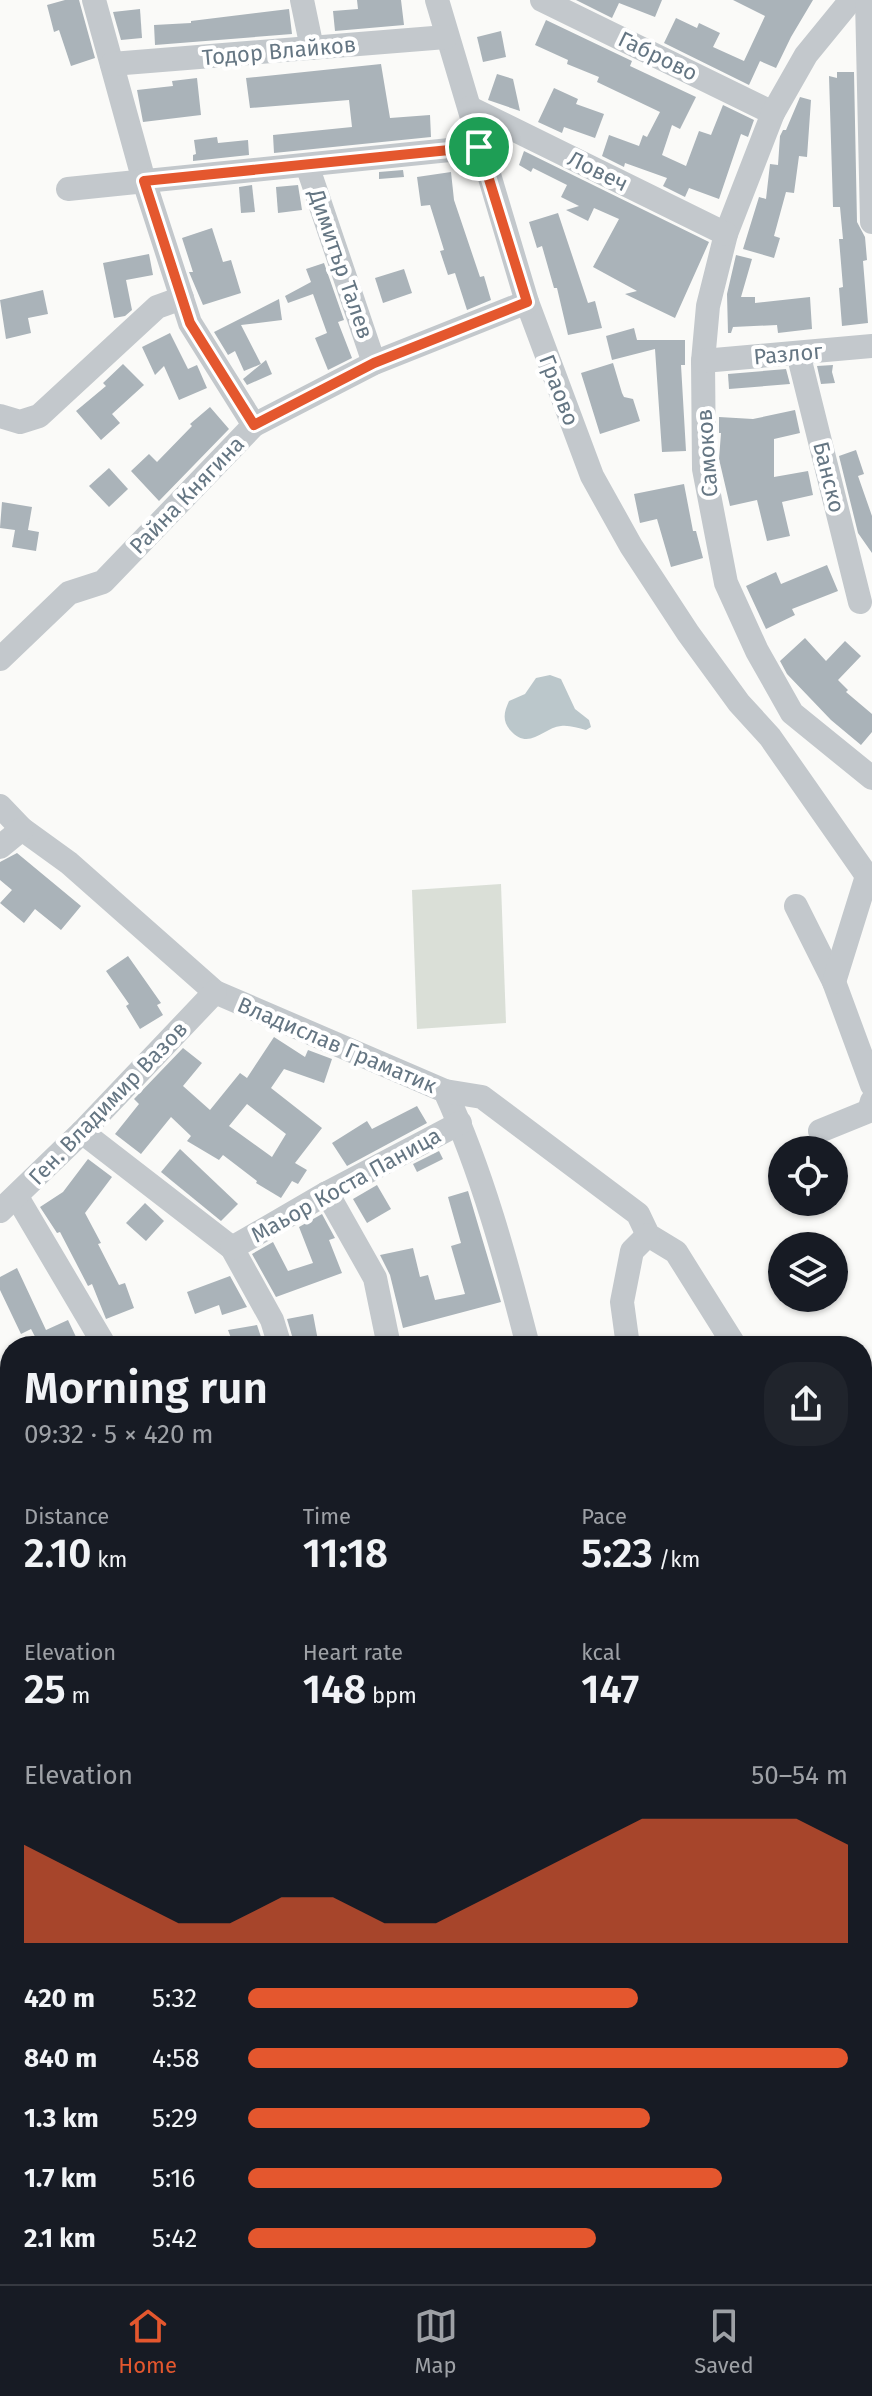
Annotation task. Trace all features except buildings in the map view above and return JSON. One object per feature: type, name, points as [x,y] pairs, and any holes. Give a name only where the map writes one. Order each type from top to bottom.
[{"type":"street","points":[[94,0],[144,181],[190,323],[254,425]]},
{"type":"street","points":[[302,0],[312,48]]},
{"type":"street","name":"Граово","points":[[437,0],[527,302],[592,476],[631,546],[688,633],[739,703],[770,737]]},
{"type":"street","name":"Габрово","points":[[542,0],[773,113]]},
{"type":"street","name":"Самоков","points":[[792,713],[757,651],[726,583],[704,469],[703,361],[708,306],[726,234],[773,113],[806,55],[851,0]]},
{"type":"street","points":[[867,0],[871,214]]},
{"type":"street","name":"Тодор Влайков","points":[[112,64],[446,37]]},
{"type":"street","name":"Ловеч","points":[[470,108],[726,234]]},
{"type":"street","points":[[68,189],[479,147]]},
{"type":"street","name":"Димитър Талев","points":[[307,165],[374,363]]},
{"type":"street","points":[[0,416],[20,422],[39,416],[157,307],[182,298]]},
{"type":"street","name":"Райна Княгина","points":[[0,659],[69,593],[103,582],[254,425],[374,363],[527,302]]},
{"type":"street","name":"Разлог","points":[[703,361],[872,346]]},
{"type":"street","name":"Банско","points":[[798,353],[860,602]]},
{"type":"street","points":[[834,982],[870,880],[770,737],[792,713],[872,778]]},
{"type":"street","points":[[0,806],[22,829],[0,847]]},
{"type":"street","name":"Владислав Граматик","points":[[22,829],[69,863],[215,992],[445,1091],[460,1123],[511,1278],[526,1336]]},
{"type":"street","points":[[796,906],[834,982],[872,1085]]},
{"type":"street","name":"Ген. Владимир Вазов","points":[[8,1204],[82,1132],[215,992]]},
{"type":"street","points":[[445,1091],[482,1097],[638,1214],[648,1235],[676,1252],[729,1336]]},
{"type":"street","points":[[820,1131],[869,1111],[872,1101]]},
{"type":"street","name":"Маьор Коста Паница","points":[[232,1248],[327,1193],[460,1123]]},
{"type":"street","points":[[82,1132],[232,1248],[272,1320],[277,1336]]},
{"type":"street","points":[[327,1193],[375,1278],[387,1336]]},
{"type":"street","points":[[8,1204],[98,1336]]},
{"type":"street","points":[[627,1336],[622,1302],[632,1251],[648,1235]]},
{"type":"shaded area","points":[[550,675],[561,679],[575,709],[589,720],[591,727],[586,730],[561,726],[530,739],[517,736],[507,726],[505,719],[509,701],[525,694],[536,678]]},
{"type":"shaded area","points":[[501,884],[506,1023],[417,1029],[412,890]]},
{"type":"route","points":[[479,147],[527,302],[374,363],[254,425],[190,323],[144,181],[479,147]]}]
